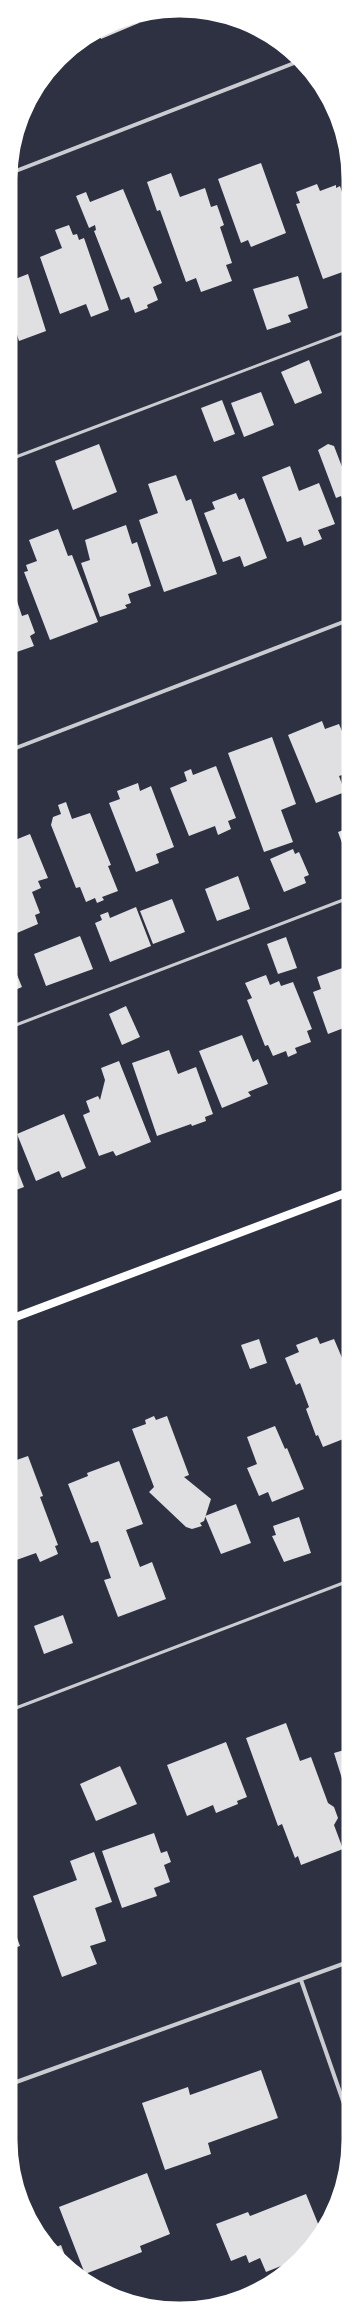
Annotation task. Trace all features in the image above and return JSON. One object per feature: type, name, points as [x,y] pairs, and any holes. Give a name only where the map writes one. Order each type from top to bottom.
[{"type":"main road","points":[[15,1317],[344,1194]]},
{"type":"street","points":[[15,171],[295,63]]},
{"type":"street","points":[[15,748],[344,622]]},
{"type":"street","points":[[15,2082],[344,1964]]},
{"type":"street","points":[[301,1980],[344,2104]]},
{"type":"lane","points":[[15,457],[344,333]]},
{"type":"lane","points":[[15,1025],[344,900]]},
{"type":"lane","points":[[15,1708],[344,1583]]},
{"type":"building","points":[[138,21],[139,23],[101,39],[100,36],[107,32]]},
{"type":"building","points":[[261,163],[286,233],[251,247],[248,240],[241,243],[218,179]]},
{"type":"building","points":[[171,173],[180,197],[205,188],[211,207],[217,205],[224,225],[220,227],[232,263],[226,265],[232,281],[201,292],[196,278],[186,282],[160,210],[157,211],[147,182]]},
{"type":"building","points":[[317,184],[320,191],[336,185],[336,188],[340,186],[344,198],[344,272],[323,279],[296,204],[300,203],[296,192]]},
{"type":"building","points":[[123,189],[162,283],[153,287],[158,300],[147,305],[148,308],[135,313],[129,297],[121,300],[94,231],[96,230],[95,225],[89,228],[76,196],[86,192],[90,202]]},
{"type":"building","points":[[69,225],[73,235],[77,234],[79,240],[84,238],[109,310],[91,317],[86,304],[60,314],[40,257],[62,248],[55,230]]},
{"type":"building","points":[[28,274],[46,331],[19,341],[15,328],[15,279]]},
{"type":"building","points":[[298,276],[308,308],[288,315],[291,322],[267,330],[253,289]]},
{"type":"building","points":[[309,360],[322,393],[295,404],[281,372]]},
{"type":"building","points":[[261,392],[274,425],[244,437],[231,403]]},
{"type":"building","points":[[222,400],[235,434],[214,442],[201,408]]},
{"type":"building","points":[[99,444],[117,492],[73,510],[55,461]]},
{"type":"building","points":[[328,444],[334,446],[344,472],[344,504],[341,496],[336,498],[318,450]]},
{"type":"building","points":[[290,466],[299,491],[319,483],[335,524],[318,530],[322,539],[304,546],[301,537],[287,542],[262,477]]},
{"type":"building","points":[[176,475],[186,501],[191,499],[217,574],[164,592],[139,520],[158,513],[148,484]]},
{"type":"building","points":[[236,493],[239,500],[244,498],[267,558],[244,567],[240,556],[223,562],[204,513],[215,509],[212,502]]},
{"type":"building","points":[[126,525],[132,544],[137,542],[151,586],[128,594],[131,603],[125,605],[127,608],[100,617],[81,563],[90,560],[85,540]]},
{"type":"building","points":[[58,529],[68,556],[72,555],[98,622],[50,640],[24,572],[28,571],[26,565],[37,561],[29,540]]},
{"type":"building","points":[[15,595],[22,616],[28,614],[35,633],[30,636],[34,646],[15,653]]},
{"type":"building","points":[[322,721],[325,729],[339,724],[344,736],[344,774],[339,776],[344,792],[316,803],[288,735]]},
{"type":"building","points":[[272,737],[296,804],[281,810],[293,842],[264,852],[228,753]]},
{"type":"building","points":[[216,766],[236,818],[228,821],[231,829],[218,835],[215,826],[189,836],[170,788],[187,781],[184,772],[191,769],[193,775]]},
{"type":"building","points":[[138,783],[140,791],[151,786],[174,847],[156,854],[159,863],[136,872],[109,803],[120,799],[117,791]]},
{"type":"building","points":[[66,802],[72,819],[90,813],[111,865],[108,866],[118,891],[102,897],[104,900],[97,903],[95,898],[86,902],[80,887],[76,888],[51,825],[53,817],[61,814],[58,805]]},
{"type":"building","points":[[344,830],[344,848],[338,832]]},
{"type":"building","points":[[30,834],[48,878],[38,881],[41,888],[32,892],[40,913],[35,915],[38,924],[17,933],[15,928],[15,840]]},
{"type":"building","points":[[293,849],[295,854],[299,852],[309,875],[304,877],[306,883],[284,892],[270,859]]},
{"type":"building","points":[[238,876],[250,909],[217,921],[205,889]]},
{"type":"building","points":[[172,899],[185,932],[153,944],[140,911]]},
{"type":"building","points":[[136,907],[151,946],[110,962],[95,923],[102,920],[100,915],[108,912],[110,918]]},
{"type":"building","points":[[80,936],[93,969],[46,986],[34,954]]},
{"type":"building","points":[[286,937],[297,968],[278,974],[267,944]]},
{"type":"building","points":[[344,967],[344,1028],[328,1034],[313,992],[321,989],[317,977]]},
{"type":"building","points":[[15,970],[22,987],[15,990]]},
{"type":"building","points":[[266,975],[270,985],[279,981],[281,986],[293,982],[312,1029],[307,1031],[311,1042],[295,1048],[297,1053],[288,1057],[286,1051],[273,1056],[268,1045],[265,1046],[247,1000],[252,998],[245,983]]},
{"type":"building","points":[[126,1006],[140,1037],[122,1045],[109,1014]]},
{"type":"building","points":[[242,1035],[253,1062],[258,1059],[268,1084],[248,1092],[251,1096],[222,1108],[199,1051]]},
{"type":"building","points":[[169,1050],[178,1074],[196,1067],[213,1114],[205,1117],[206,1121],[192,1126],[191,1124],[157,1136],[132,1063]]},
{"type":"building","points":[[119,1061],[151,1142],[116,1156],[113,1151],[99,1156],[83,1115],[90,1112],[86,1101],[98,1096],[100,1100],[105,1080],[101,1068]]},
{"type":"building","points":[[64,1114],[86,1168],[62,1178],[59,1171],[36,1181],[17,1134]]},
{"type":"building","points":[[15,1164],[24,1187],[15,1190]]},
{"type":"building","points":[[317,1337],[320,1344],[334,1339],[344,1363],[344,1439],[323,1447],[318,1435],[316,1436],[306,1409],[309,1407],[300,1383],[296,1385],[285,1358],[299,1352],[296,1345]]},
{"type":"building","points":[[259,1339],[267,1363],[250,1369],[241,1345]]},
{"type":"building","points":[[154,1416],[156,1420],[167,1416],[189,1475],[184,1477],[211,1499],[204,1521],[200,1523],[202,1526],[192,1529],[186,1527],[149,1492],[154,1487],[132,1429],[146,1424],[145,1420]]},
{"type":"building","points":[[275,1426],[285,1449],[287,1448],[304,1489],[272,1502],[268,1492],[259,1496],[247,1468],[257,1464],[247,1437]]},
{"type":"building","points":[[28,1456],[43,1496],[40,1497],[58,1545],[55,1546],[58,1554],[40,1562],[36,1553],[15,1560],[15,1461]]},
{"type":"building","points":[[119,1461],[143,1524],[126,1530],[140,1567],[152,1562],[166,1599],[118,1617],[104,1580],[111,1578],[98,1541],[91,1543],[68,1484],[88,1476],[87,1473]]},
{"type":"building","points":[[236,1504],[251,1543],[221,1554],[205,1516]]},
{"type":"building","points":[[299,1517],[311,1553],[284,1562],[272,1536],[276,1535],[273,1526]]},
{"type":"building","points":[[63,1615],[73,1643],[44,1654],[34,1626]]},
{"type":"building","points":[[286,1723],[300,1761],[311,1757],[328,1803],[334,1807],[338,1818],[334,1825],[343,1849],[301,1865],[298,1856],[295,1858],[282,1824],[278,1826],[246,1738]]},
{"type":"building","points":[[226,1742],[247,1797],[237,1801],[238,1804],[216,1813],[213,1805],[187,1816],[167,1765]]},
{"type":"building","points":[[344,1750],[344,1785],[334,1753]]},
{"type":"building","points":[[120,1766],[137,1804],[96,1821],[80,1784]]},
{"type":"building","points":[[154,1833],[161,1853],[167,1851],[171,1862],[164,1865],[170,1882],[154,1888],[157,1896],[122,1908],[102,1851]]},
{"type":"building","points":[[94,1852],[112,1902],[95,1908],[106,1941],[90,1946],[97,1964],[62,1977],[33,1896],[77,1880],[70,1861]]},
{"type":"building","points":[[15,1932],[20,1946],[15,1948]]},
{"type":"building","points":[[261,2070],[278,2118],[208,2143],[211,2154],[165,2170],[142,2103],[188,2087],[190,2095]]},
{"type":"building","points":[[147,2173],[170,2234],[140,2246],[142,2252],[85,2274],[59,2207]]},
{"type":"building","points":[[306,2194],[319,2226],[310,2240],[288,2263],[266,2272],[260,2258],[249,2263],[246,2255],[231,2261],[216,2224],[248,2212],[250,2216]]},
{"type":"building","points":[[61,2245],[66,2259],[63,2256],[55,2247]]}]
